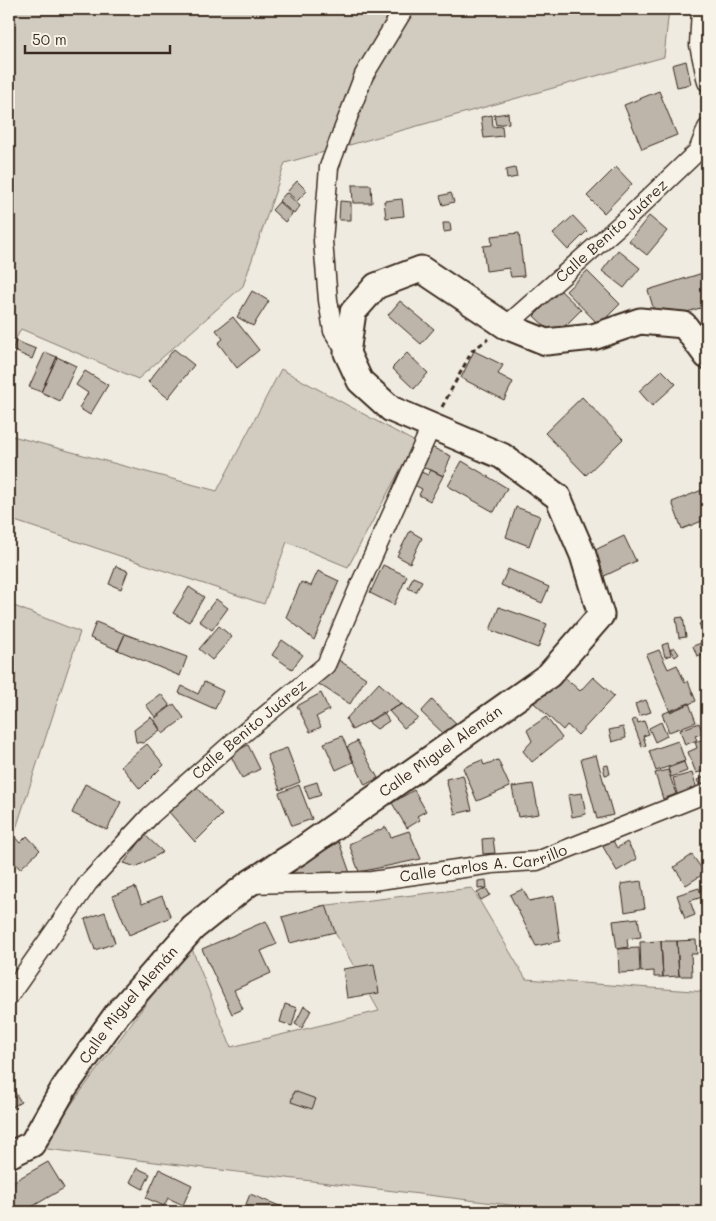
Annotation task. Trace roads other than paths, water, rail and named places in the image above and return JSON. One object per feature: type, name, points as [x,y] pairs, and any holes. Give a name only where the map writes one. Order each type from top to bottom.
[{"type":"main road","points":[[347,353],[353,312],[376,286],[421,269],[506,326],[546,342],[593,337],[640,321],[684,325],[707,356]]},
{"type":"main road","name":"Calle Miguel Alemán","points":[[9,1155],[32,1144],[64,1088],[117,1014],[193,928],[248,884],[300,851],[549,676],[601,615],[583,555],[558,497],[502,456],[391,409],[360,381],[347,353]]},
{"type":"street","points":[[347,353],[333,331],[328,300],[323,240],[329,167],[364,75],[404,9]]},
{"type":"street","points":[[701,9],[699,45],[707,82]]},
{"type":"street","name":"Calle Benito Juárez","points":[[506,326],[631,215],[698,151],[707,128]]},
{"type":"street","name":"Calle Benito Juárez","points":[[9,996],[88,883],[151,815],[238,738],[326,665],[431,427]]},
{"type":"street","name":"Calle Carlos A. Carrillo","points":[[248,884],[372,881],[492,864],[537,861],[707,793]]}]
